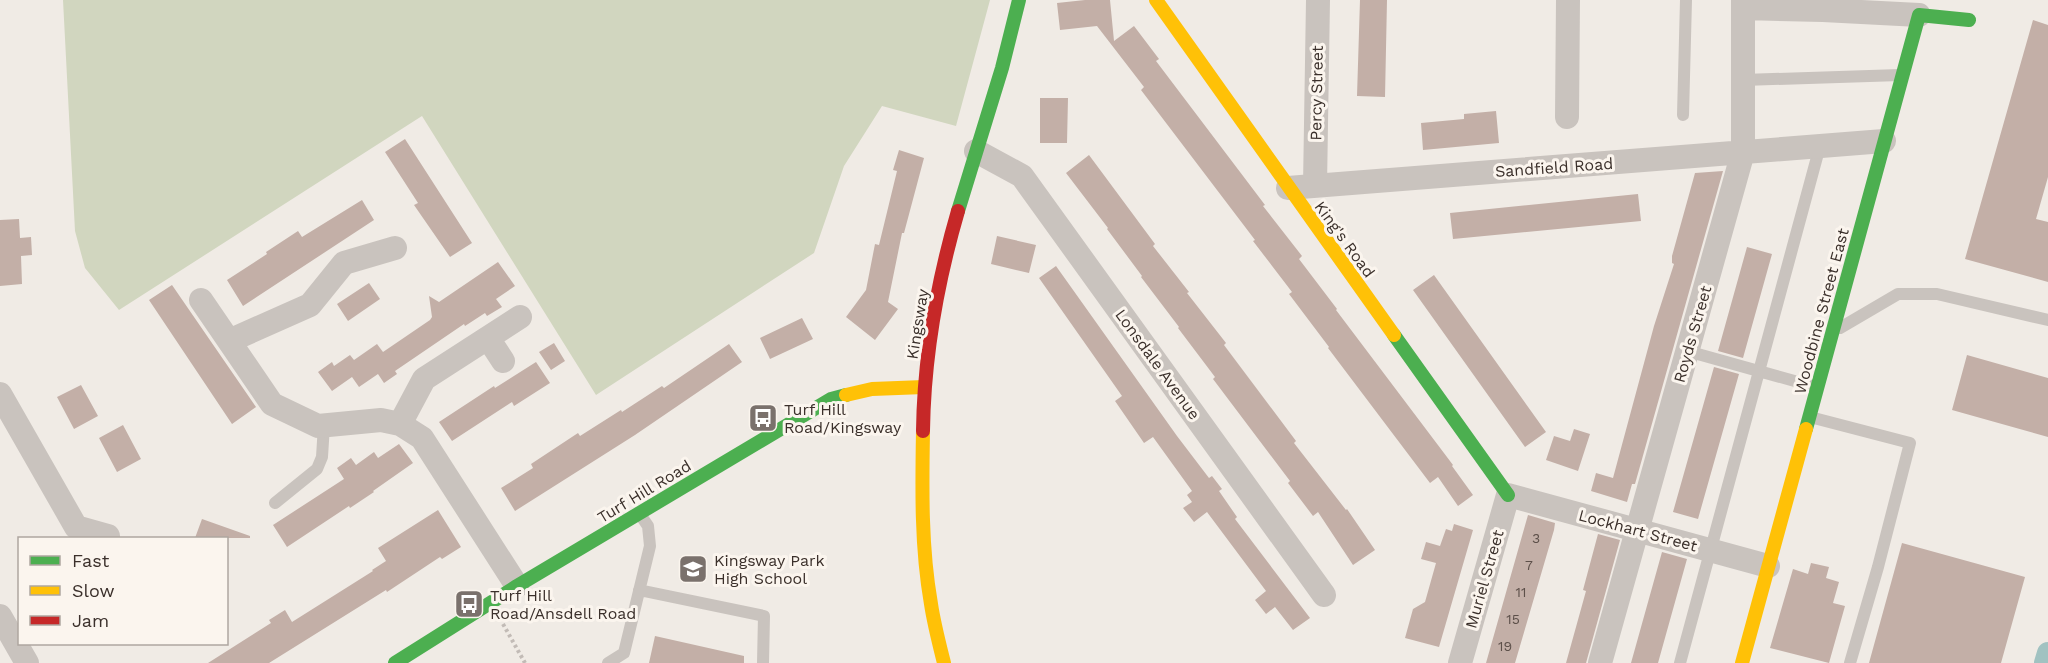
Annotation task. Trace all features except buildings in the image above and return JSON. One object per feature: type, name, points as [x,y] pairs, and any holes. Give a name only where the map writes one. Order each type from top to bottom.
[{"type":"main road","name":"Kingsway","points":[[944,663],[928,585],[922,482],[924,387],[931,328],[942,271],[1013,30],[1019,0]]},
{"type":"main road","name":"King's Road","points":[[1156,0],[1508,495]]},
{"type":"main road","points":[[1919,15],[1969,20]]},
{"type":"main road","name":"Woodbine Street East","points":[[1742,663],[1919,15]]},
{"type":"main road","name":"Turf Hill Road","points":[[395,663],[517,586],[831,399],[872,389],[924,387]]},
{"type":"street","name":"Percy Street","points":[[1315,186],[1318,0]]},
{"type":"street","points":[[1567,117],[1568,0]]},
{"type":"street","points":[[1743,4],[1823,5],[1859,11],[1919,15]]},
{"type":"street","name":"Royds Street","points":[[1600,663],[1743,152],[1743,4]]},
{"type":"street","name":"Sandfield Road","points":[[1288,188],[1884,141]]},
{"type":"street","name":"Lonsdale Avenue","points":[[976,151],[1022,176],[1324,595]]},
{"type":"street","points":[[229,341],[310,305],[344,263],[394,248]]},
{"type":"street","points":[[201,300],[272,404],[318,426],[381,420],[400,424],[422,438],[517,586]]},
{"type":"street","points":[[400,424],[424,379],[520,317]]},
{"type":"street","points":[[488,338],[502,362]]},
{"type":"street","points":[[0,394],[76,527],[108,536]]},
{"type":"street","name":"Lockhart Street","points":[[1508,495],[1768,566]]},
{"type":"street","name":"Muriel Street","points":[[1460,663],[1508,495]]},
{"type":"street","points":[[0,616],[27,663]]},
{"type":"lane","points":[[1683,114],[1686,0]]},
{"type":"lane","points":[[1743,80],[1901,75]]},
{"type":"lane","points":[[1680,663],[1820,146]]},
{"type":"lane","points":[[1833,332],[1898,294],[1937,294],[2048,320]]},
{"type":"lane","points":[[1687,351],[1817,387]]},
{"type":"lane","points":[[1809,417],[1910,443],[1850,663]]},
{"type":"lane","points":[[275,502],[317,469],[322,457],[324,425]]},
{"type":"lane","points":[[608,663],[624,652],[650,546],[648,526],[639,513]]},
{"type":"lane","points":[[639,590],[764,616],[763,663]]},
{"type":"path","points":[[491,603],[525,663]]},
{"type":"green space","points":[[63,0],[990,0],[956,126],[882,106],[844,166],[814,253],[596,395],[422,116],[119,310],[85,268],[75,231]]},
{"type":"waterway","points":[[2045,663],[2048,653]]},
{"type":"traffic: fast","points":[[958,211],[1002,68],[1019,0]]},
{"type":"traffic: fast","points":[[1806,429],[1919,15],[1969,20]]},
{"type":"traffic: fast","points":[[1394,335],[1508,495]]},
{"type":"traffic: fast","points":[[395,663],[517,586],[831,399],[846,395]]},
{"type":"traffic: slow","points":[[1156,0],[1394,335]]},
{"type":"traffic: slow","points":[[846,395],[872,389],[924,387]]},
{"type":"traffic: slow","points":[[1742,663],[1806,429]]},
{"type":"traffic: slow","points":[[923,431],[922,496],[925,561],[932,611],[944,663]]},
{"type":"traffic: jam","points":[[923,431],[926,375],[933,320],[958,211]]},
{"type":"place","name":"Turf Hill Road/Kingsway","points":[[763,418]]},
{"type":"place","name":"Kingsway Park High School","points":[[693,569]]},
{"type":"place","name":"Turf Hill Road/Ansdell Road","points":[[469,604]]}]
